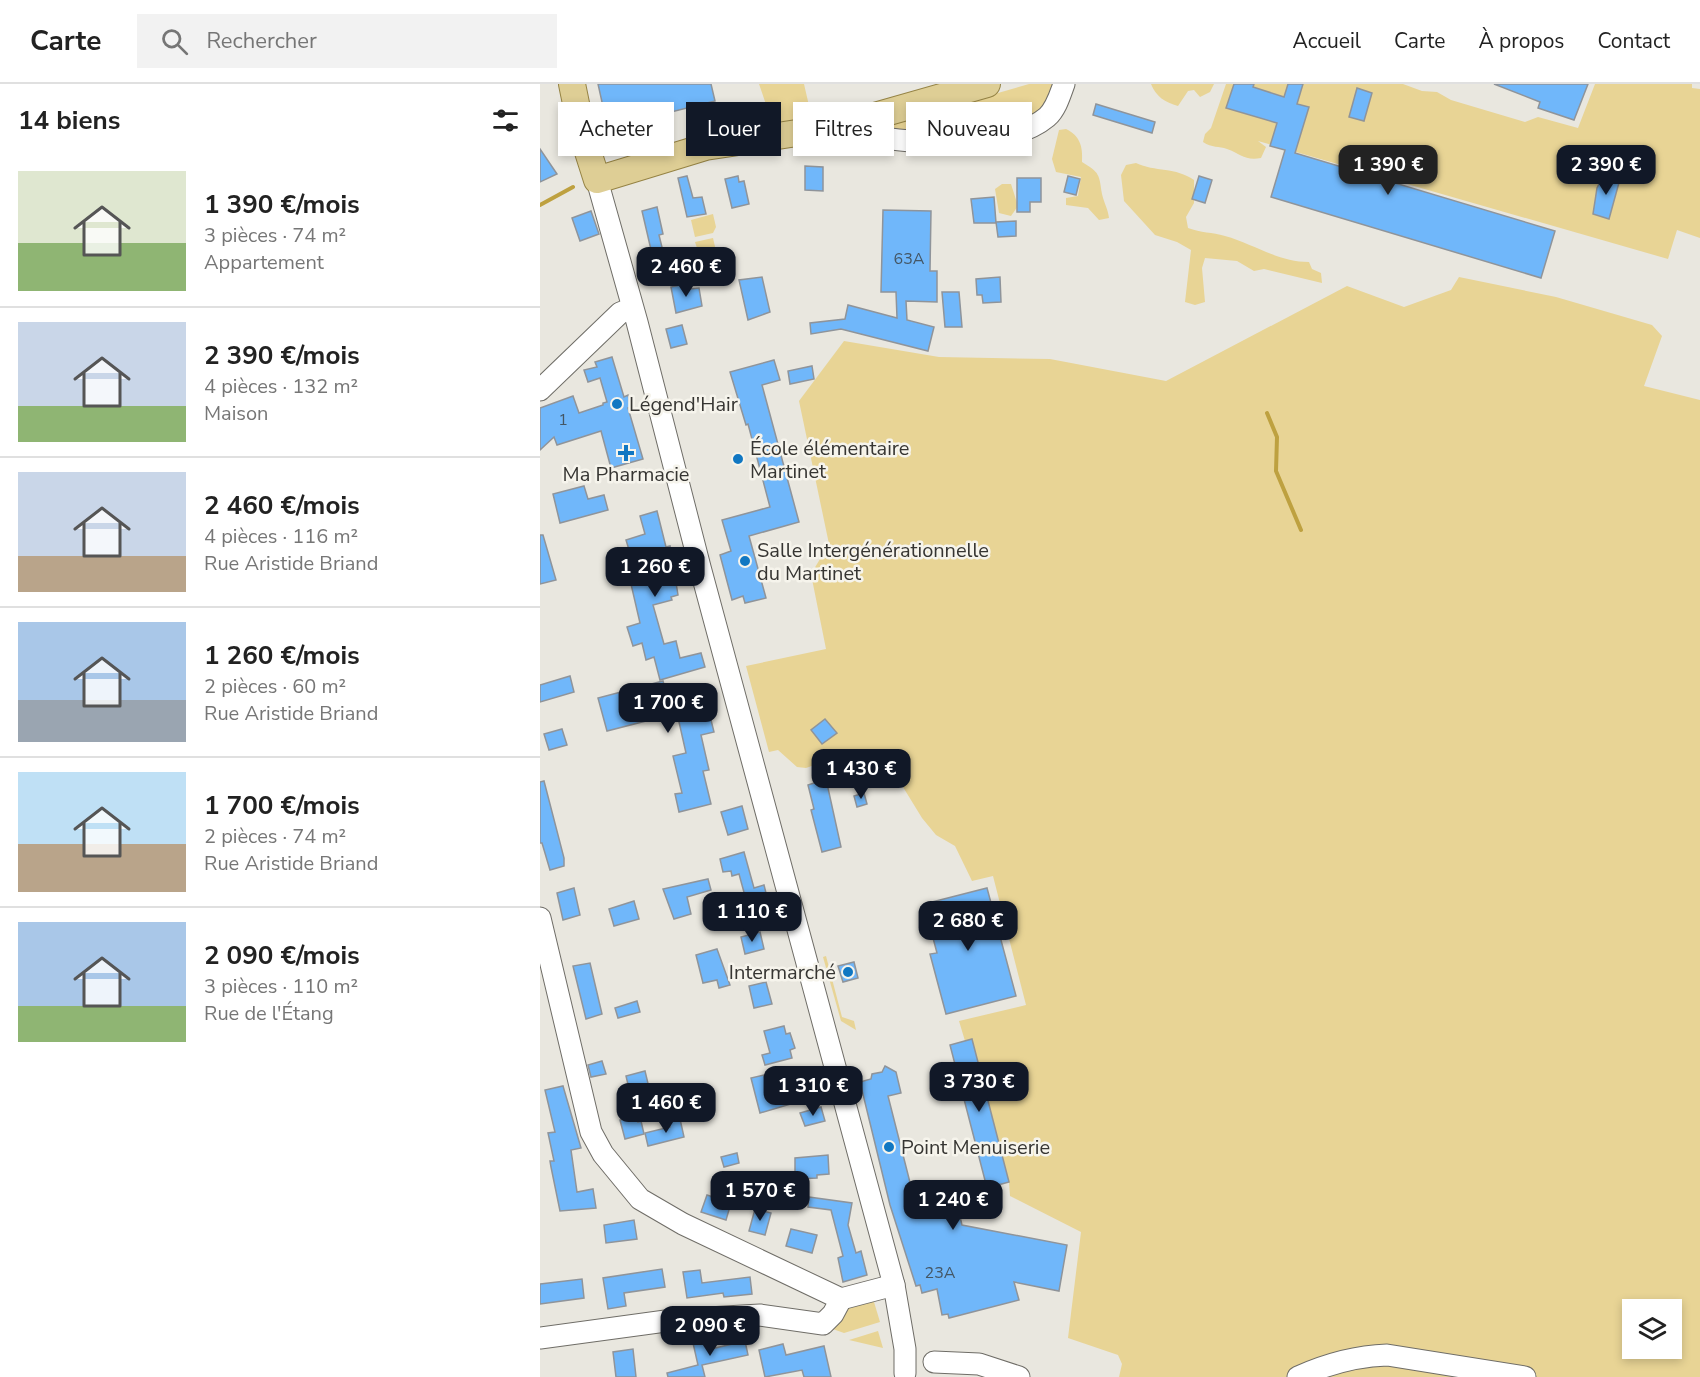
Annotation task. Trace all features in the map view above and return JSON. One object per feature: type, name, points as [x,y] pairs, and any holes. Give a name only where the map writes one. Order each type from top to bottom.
[{"type":"main road","points":[[572,84],[582,133],[597,180],[705,147],[793,134]]},
{"type":"main road","points":[[894,110],[987,84]]},
{"type":"street","points":[[894,139],[962,143],[987,140],[1024,130],[1048,116],[1064,84]]},
{"type":"street","points":[[597,180],[894,1285],[905,1349],[904,1375]]},
{"type":"street","points":[[540,390],[620,313],[632,308]]},
{"type":"street","points":[[540,918],[591,1132],[603,1154],[640,1199],[683,1224],[841,1299],[894,1285]]},
{"type":"street","points":[[894,1285],[911,1329],[935,1367]]},
{"type":"street","points":[[540,1338],[674,1320],[760,1315],[823,1324],[833,1314],[841,1299]]},
{"type":"street","points":[[1298,1377],[1327,1364],[1367,1356],[1386,1355],[1525,1377]]},
{"type":"street","points":[[904,1375],[914,1362],[935,1367],[979,1364],[1019,1377]]},
{"type":"street","points":[[959,1377],[991,1368]]},
{"type":"shaded area","points":[[759,84],[804,84],[808,102],[793,102],[793,120],[781,121],[781,102],[765,102]]},
{"type":"shaded area","points":[[1029,84],[1055,84],[1053,93],[1038,114],[1032,116],[1032,102],[966,102]]},
{"type":"shaded area","points":[[1151,84],[1214,84],[1210,92],[1200,97],[1194,90],[1188,91],[1178,106],[1162,98]]},
{"type":"shaded area","points":[[1226,84],[1403,84],[1422,91],[1437,92],[1451,100],[1525,122],[1538,117],[1578,128],[1595,84],[1692,84],[1692,88],[1700,89],[1700,238],[1677,230],[1668,259],[1258,141],[1266,147],[1261,158],[1247,158],[1203,142],[1205,134],[1211,128]]},
{"type":"shaded area","points":[[906,119],[906,131],[894,130],[894,123]]},
{"type":"shaded area","points":[[1066,129],[1080,142],[1082,162],[1098,175],[1109,218],[1099,220],[1088,208],[1066,205],[1066,198],[1078,196],[1081,177],[1056,172],[1052,159],[1059,130]]},
{"type":"shaded area","points":[[1136,163],[1180,173],[1194,180],[1194,203],[1186,217],[1188,228],[1236,239],[1276,256],[1309,262],[1312,269],[1321,273],[1322,283],[1264,269],[1254,271],[1237,261],[1205,258],[1202,268],[1205,302],[1195,305],[1185,302],[1191,250],[1177,242],[1155,235],[1124,201],[1121,175],[1126,165]]},
{"type":"shaded area","points":[[1002,184],[1011,184],[1018,206],[1011,216],[999,213],[995,189]]},
{"type":"shaded area","points":[[713,214],[716,227],[713,233],[695,237],[691,220]]},
{"type":"shaded area","points":[[713,238],[720,268],[705,271],[695,242]]},
{"type":"shaded area","points":[[1459,277],[1556,297],[1652,325],[1662,336],[1644,386],[1700,400],[1700,1377],[1314,1377],[1318,1363],[1286,1377],[1119,1377],[1122,1364],[1118,1355],[1068,1338],[1081,1232],[1010,1196],[1009,1182],[972,1040],[965,1041],[959,1021],[1026,1005],[993,876],[972,881],[955,846],[936,835],[922,818],[903,787],[870,757],[854,751],[806,768],[797,767],[778,750],[769,752],[746,666],[826,649],[811,574],[829,544],[799,401],[844,341],[939,357],[1050,359],[1166,381],[1347,286],[1404,307],[1451,290]]},
{"type":"shaded area","points":[[826,956],[842,1017],[854,1021],[856,1030],[841,1021],[823,957]]},
{"type":"shaded area","points":[[874,1302],[880,1322],[844,1333],[830,1328],[850,1303]]},
{"type":"shaded area","points":[[878,1331],[883,1348],[849,1340]]},
{"type":"building","points":[[598,84],[711,84],[715,101],[686,102],[686,108],[674,111],[674,102],[602,102]]},
{"type":"building","points":[[1234,84],[1254,84],[1253,87],[1284,97],[1288,84],[1303,84],[1297,104],[1309,107],[1295,153],[1555,231],[1541,278],[1271,197],[1285,150],[1270,146],[1277,123],[1226,108]]},
{"type":"building","points":[[1494,84],[1588,84],[1574,120],[1538,108],[1540,102]]},
{"type":"building","points":[[1357,88],[1372,93],[1364,121],[1349,117]]},
{"type":"building","points":[[1096,104],[1155,122],[1152,133],[1093,115]]},
{"type":"building","points":[[540,149],[557,174],[540,182]]},
{"type":"building","points":[[805,166],[823,167],[823,191],[805,190]]},
{"type":"building","points":[[1604,174],[1620,179],[1609,219],[1593,214],[1597,188]]},
{"type":"building","points":[[687,176],[693,198],[702,197],[706,214],[687,217],[678,178]]},
{"type":"building","points":[[738,176],[739,182],[744,181],[749,204],[732,208],[725,179]]},
{"type":"building","points":[[1068,176],[1080,179],[1076,195],[1064,192]]},
{"type":"building","points":[[1199,176],[1212,180],[1205,203],[1192,199]]},
{"type":"building","points":[[1017,178],[1041,178],[1041,202],[1030,202],[1030,212],[1017,212]]},
{"type":"building","points":[[994,197],[996,223],[974,223],[971,199]]},
{"type":"building","points":[[657,207],[663,234],[659,235],[668,272],[652,275],[647,255],[652,254],[642,211]]},
{"type":"building","points":[[883,210],[931,211],[930,271],[937,271],[937,302],[906,301],[907,320],[934,327],[928,351],[841,329],[811,334],[810,323],[845,319],[848,305],[897,318],[896,292],[881,292]]},
{"type":"building","points":[[591,211],[599,234],[580,241],[572,218]]},
{"type":"building","points":[[1016,221],[1016,236],[998,237],[996,222]]},
{"type":"building","points":[[762,277],[770,312],[748,320],[739,280]]},
{"type":"building","points":[[1000,277],[1001,302],[983,303],[982,295],[977,295],[976,279]]},
{"type":"building","points":[[690,283],[691,289],[699,288],[702,306],[676,313],[671,287]]},
{"type":"building","points":[[942,292],[959,292],[962,327],[945,327]]},
{"type":"building","points":[[682,325],[687,344],[671,348],[666,329]]},
{"type":"building","points":[[612,357],[624,397],[628,395],[631,407],[628,408],[643,459],[611,468],[601,431],[557,445],[554,437],[540,450],[540,408],[573,396],[579,413],[603,405],[607,402],[600,378],[588,382],[584,370],[597,367],[595,362]]},
{"type":"building","points":[[774,360],[780,380],[762,385],[799,522],[749,536],[766,598],[745,603],[743,596],[732,600],[720,555],[731,551],[722,520],[770,507],[748,424],[746,425],[730,372]]},
{"type":"building","points":[[812,366],[814,379],[790,384],[788,371]]},
{"type":"building","points":[[584,486],[588,499],[604,495],[608,510],[560,523],[553,494]]},
{"type":"building","points":[[657,511],[666,547],[670,546],[678,595],[671,597],[672,600],[653,605],[664,644],[676,641],[680,658],[701,653],[705,667],[660,680],[654,657],[646,660],[642,643],[633,646],[627,627],[640,623],[631,584],[629,581],[622,583],[618,567],[633,563],[626,540],[645,534],[640,516]]},
{"type":"building","points":[[540,535],[543,535],[556,580],[540,584]]},
{"type":"building","points":[[570,676],[574,692],[540,702],[540,685]]},
{"type":"building","points":[[663,681],[669,704],[694,697],[697,707],[704,706],[706,713],[709,712],[714,732],[701,735],[709,770],[703,771],[711,804],[679,812],[675,794],[682,793],[673,756],[686,753],[677,713],[607,731],[598,698]]},
{"type":"building","points":[[825,719],[837,733],[822,744],[811,730]]},
{"type":"building","points":[[562,729],[567,745],[549,750],[544,734]]},
{"type":"building","points":[[826,779],[841,847],[822,852],[811,810],[814,809],[808,785]]},
{"type":"building","points":[[544,781],[564,858],[564,866],[550,870],[542,843],[540,843],[540,782]]},
{"type":"building","points":[[864,793],[867,804],[857,807],[854,796]]},
{"type":"building","points":[[742,806],[748,829],[728,835],[721,812]]},
{"type":"building","points":[[744,852],[754,888],[764,885],[768,901],[748,907],[739,874],[732,876],[731,871],[723,872],[720,859]]},
{"type":"building","points":[[708,879],[711,890],[687,897],[691,914],[674,919],[663,889]]},
{"type":"building","points":[[574,888],[580,915],[563,920],[557,893]]},
{"type":"building","points":[[987,888],[1016,996],[946,1014],[930,954],[937,953],[924,904]]},
{"type":"building","points":[[634,901],[639,919],[614,926],[609,909]]},
{"type":"building","points":[[760,932],[764,949],[745,954],[741,937]]},
{"type":"building","points":[[717,949],[730,985],[719,988],[717,980],[703,983],[696,955]]},
{"type":"building","points":[[854,962],[858,978],[843,982],[838,966]]},
{"type":"building","points":[[590,963],[602,1014],[586,1019],[573,966]]},
{"type":"building","points":[[766,982],[772,1004],[754,1008],[749,986]]},
{"type":"building","points":[[637,1001],[640,1012],[618,1018],[615,1008]]},
{"type":"building","points":[[784,1026],[786,1034],[790,1033],[795,1048],[790,1050],[792,1058],[765,1065],[762,1055],[770,1053],[764,1031]]},
{"type":"building","points":[[972,1039],[1009,1182],[987,1188],[950,1045]]},
{"type":"building","points":[[602,1061],[606,1074],[591,1077],[588,1065]]},
{"type":"building","points":[[885,1066],[896,1072],[901,1093],[888,1096],[916,1206],[955,1196],[962,1225],[1067,1245],[1059,1291],[1014,1282],[1019,1300],[949,1318],[948,1314],[942,1315],[937,1289],[922,1293],[920,1285],[916,1286],[890,1205],[860,1082],[871,1079],[872,1074],[882,1072]]},
{"type":"building","points":[[645,1071],[651,1096],[632,1101],[626,1076]]},
{"type":"building","points":[[764,1075],[767,1089],[788,1084],[794,1103],[760,1113],[751,1078]]},
{"type":"building","points":[[563,1086],[581,1148],[571,1150],[577,1192],[593,1189],[596,1208],[560,1211],[550,1161],[554,1161],[548,1133],[555,1132],[545,1090]]},
{"type":"building","points":[[821,1107],[825,1121],[805,1126],[800,1113]]},
{"type":"building","points":[[637,1116],[638,1122],[641,1121],[644,1134],[625,1139],[620,1120]]},
{"type":"building","points":[[680,1119],[684,1137],[648,1146],[645,1133],[670,1127],[669,1122]]},
{"type":"building","points":[[737,1153],[739,1163],[724,1167],[721,1157]]},
{"type":"building","points":[[828,1155],[829,1174],[817,1175],[817,1178],[795,1179],[795,1158]]},
{"type":"building","points":[[707,1195],[731,1203],[726,1220],[701,1212]]},
{"type":"building","points":[[809,1197],[852,1203],[848,1225],[856,1253],[861,1251],[867,1275],[843,1282],[838,1258],[843,1256],[831,1210],[808,1207]]},
{"type":"building","points":[[755,1209],[771,1213],[765,1235],[749,1231]]},
{"type":"building","points":[[634,1220],[637,1239],[606,1243],[604,1225]]},
{"type":"building","points":[[791,1229],[817,1235],[812,1253],[786,1246]]},
{"type":"building","points":[[662,1269],[665,1287],[624,1293],[626,1306],[608,1309],[603,1278]]},
{"type":"building","points":[[700,1270],[702,1283],[750,1277],[752,1294],[724,1297],[723,1293],[687,1298],[683,1272]]},
{"type":"building","points":[[582,1279],[584,1298],[540,1304],[540,1284]]},
{"type":"building","points":[[709,1339],[711,1349],[745,1341],[748,1355],[702,1365],[705,1377],[668,1377],[667,1373],[698,1365],[693,1343]]},
{"type":"building","points":[[783,1344],[786,1355],[824,1346],[831,1377],[804,1377],[802,1370],[765,1377],[759,1350]]},
{"type":"building","points":[[633,1349],[636,1377],[616,1377],[613,1352]]},
{"type":"waterway","points":[[540,205],[573,187]]},
{"type":"waterway","points":[[1267,413],[1277,437],[1276,471],[1301,530]]},
{"type":"place","name":"Légend'Hair","points":[[617,404]]},
{"type":"place","name":"Ma Pharmacie","points":[[626,453]]},
{"type":"place","name":"École élémentaire Martinet","points":[[738,459]]},
{"type":"place","name":"Salle Intergénérationnelle du Martinet","points":[[745,561]]},
{"type":"place","name":"Intermarché","points":[[848,972]]},
{"type":"place","name":"Point Menuiserie","points":[[889,1147]]}]
